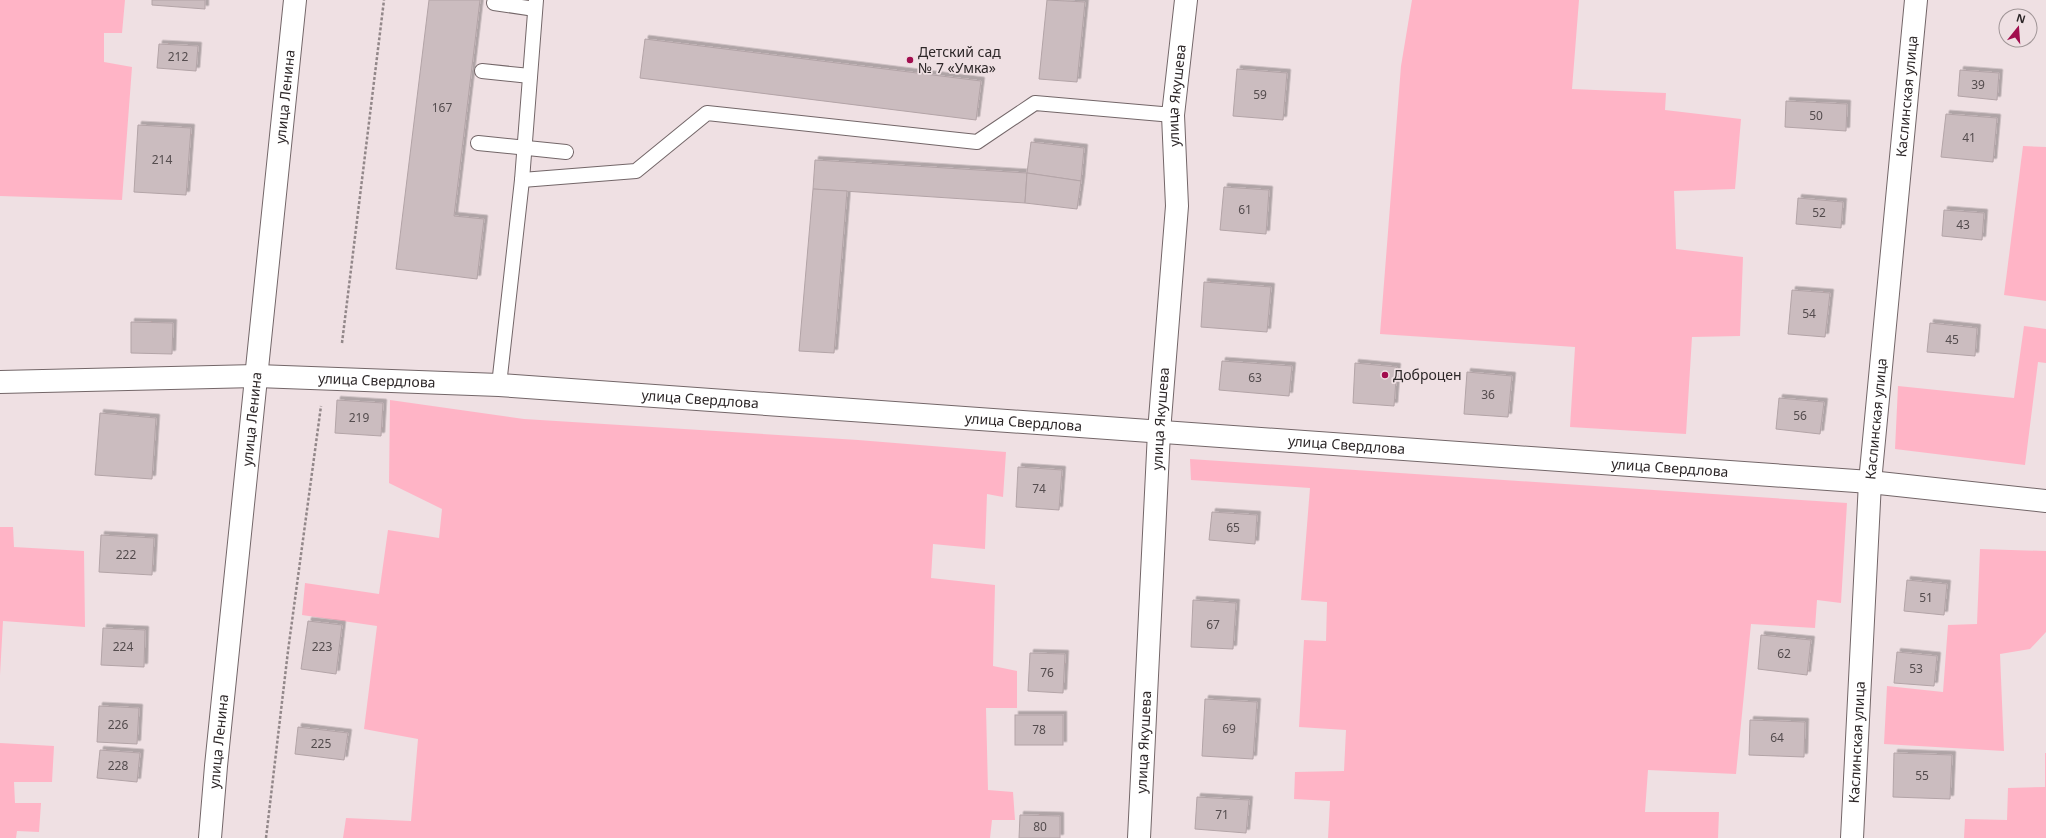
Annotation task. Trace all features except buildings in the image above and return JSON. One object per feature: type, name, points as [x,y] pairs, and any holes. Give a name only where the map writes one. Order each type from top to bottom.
[{"type":"street","name":"улица Ленина","points":[[210,838],[216,766],[295,0]]},
{"type":"street","name":"улица Якушева","points":[[1139,838],[1159,432],[1177,206],[1173,114],[1186,0]]},
{"type":"street","name":"Каслинская улица","points":[[1852,838],[1870,482],[1916,0]]},
{"type":"street","name":"улица Свердлова","points":[[0,382],[257,376],[499,385],[1870,482],[2046,501]]},
{"type":"lane","points":[[494,3],[535,5],[522,180],[499,385]]},
{"type":"lane","points":[[482,71],[530,76]]},
{"type":"lane","points":[[522,180],[636,171],[707,113],[977,142],[1035,103],[1173,114]]},
{"type":"lane","points":[[478,143],[566,152]]},
{"type":"path","points":[[342,344],[384,0]]},
{"type":"path","points":[[266,838],[288,651],[322,401]]},
{"type":"shaded area","points":[[0,0],[125,0],[122,33],[104,33],[104,62],[132,67],[122,200],[0,196]]},
{"type":"shaded area","points":[[1412,0],[1579,0],[1572,89],[1666,93],[1665,110],[1741,119],[1735,189],[1674,191],[1676,249],[1743,257],[1740,336],[1692,337],[1686,434],[1570,427],[1575,347],[1380,334],[1401,66]]},
{"type":"shaded area","points":[[2023,146],[2046,147],[2046,301],[2004,295]]},
{"type":"shaded area","points":[[2024,326],[2046,329],[2046,363],[2038,362],[2025,465],[1895,449],[1898,386],[2014,398]]},
{"type":"shaded area","points":[[390,400],[524,419],[858,440],[1006,452],[1003,497],[987,494],[985,549],[933,544],[931,578],[995,585],[993,666],[1017,671],[1017,708],[986,708],[988,790],[1013,792],[1015,820],[992,820],[990,838],[343,838],[346,818],[411,821],[418,739],[364,729],[377,626],[302,615],[305,583],[379,594],[388,530],[439,538],[442,509],[389,483]]},
{"type":"shaded area","points":[[1190,459],[1847,503],[1841,603],[1817,600],[1815,628],[1751,624],[1736,774],[1648,770],[1645,812],[1719,812],[1718,838],[1328,838],[1330,801],[1294,799],[1295,772],[1344,771],[1346,730],[1299,727],[1304,640],[1326,641],[1327,602],[1301,600],[1310,488],[1191,480]]},
{"type":"shaded area","points":[[0,527],[13,527],[14,547],[84,551],[85,627],[3,621],[0,675]]},
{"type":"shaded area","points":[[1980,549],[2046,551],[2046,632],[2030,649],[2000,654],[2004,751],[1884,744],[1887,686],[1943,692],[1948,625],[1977,624]]},
{"type":"shaded area","points":[[0,743],[54,746],[52,782],[14,782],[15,803],[41,803],[39,832],[17,831],[16,838],[0,838]]},
{"type":"shaded area","points":[[2045,753],[2046,838],[1964,838],[1965,819],[2007,820],[2008,788],[2045,787]]},
{"type":"place","name":"Детский сад № 7 «Умка»","points":[[910,60]]},
{"type":"place","name":"Доброцен","points":[[1385,375]]}]
